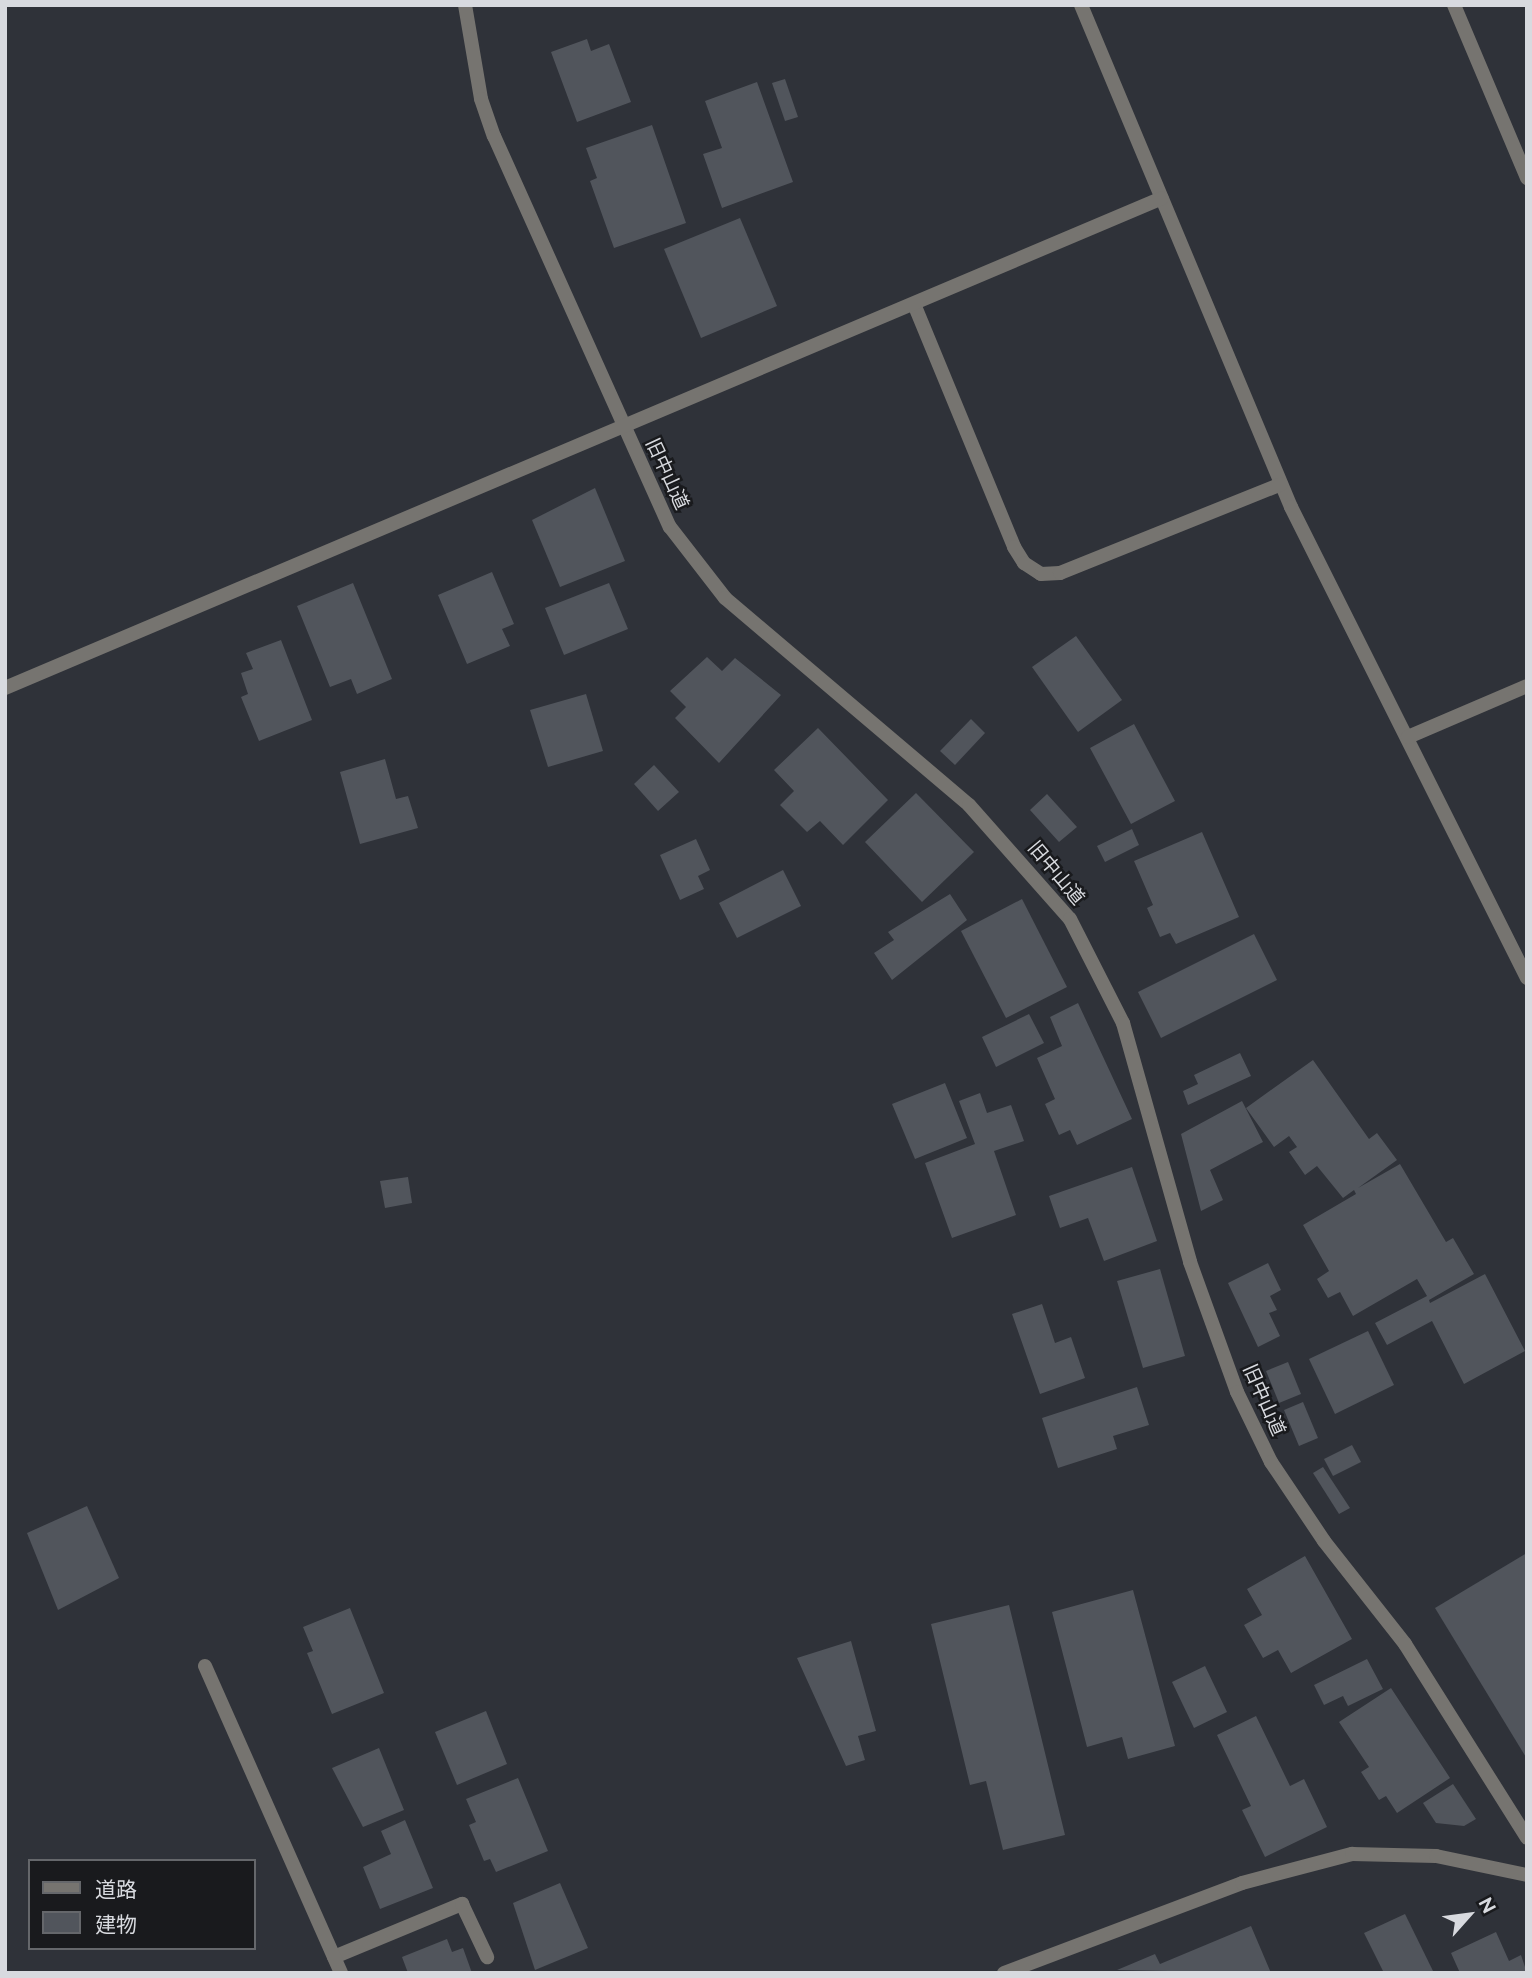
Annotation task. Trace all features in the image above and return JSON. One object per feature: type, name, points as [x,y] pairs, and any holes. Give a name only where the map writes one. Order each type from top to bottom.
[{"type":"street","name":"旧中山道","points":[[465,5],[481,99],[494,136],[670,527],[725,598],[969,805],[1070,919],[1123,1023],[1190,1262],[1237,1392],[1271,1462],[1324,1541],[1405,1644],[1527,1838]]},
{"type":"street","points":[[1081,5],[1281,484],[1527,978]]},
{"type":"street","points":[[1454,5],[1527,178]]},
{"type":"street","points":[[5,688],[1162,198]]},
{"type":"street","points":[[914,304],[1014,547],[1024,563],[1041,574],[1060,573],[1281,484]]},
{"type":"street","points":[[1408,737],[1527,686]]},
{"type":"street","points":[[205,1666],[341,1973]]},
{"type":"street","points":[[1004,1973],[1242,1883],[1352,1854],[1436,1856],[1527,1875]]},
{"type":"street","points":[[334,1957],[462,1904],[487,1957]]},
{"type":"building","points":[[587,39],[591,51],[609,44],[631,102],[577,122],[551,52]]},
{"type":"building","points":[[785,79],[798,117],[785,121],[772,83]]},
{"type":"building","points":[[757,82],[793,182],[722,208],[703,154],[722,148],[705,101]]},
{"type":"building","points":[[652,125],[686,223],[614,248],[590,181],[597,178],[586,148]]},
{"type":"building","points":[[740,218],[777,306],[701,338],[664,249]]},
{"type":"building","points":[[595,488],[625,561],[560,587],[532,520]]},
{"type":"building","points":[[492,572],[514,624],[502,629],[510,646],[467,664],[438,595]]},
{"type":"building","points":[[353,583],[392,679],[357,694],[351,679],[330,687],[297,606]]},
{"type":"building","points":[[609,583],[628,629],[564,655],[545,608]]},
{"type":"building","points":[[1076,636],[1122,700],[1078,732],[1032,667]]},
{"type":"building","points":[[281,640],[312,720],[259,741],[241,697],[248,694],[241,673],[253,669],[246,653]]},
{"type":"building","points":[[707,657],[722,671],[735,658],[781,695],[719,763],[675,718],[686,707],[670,691]]},
{"type":"building","points":[[586,694],[603,751],[548,767],[530,710]]},
{"type":"building","points":[[971,719],[985,733],[955,765],[940,751]]},
{"type":"building","points":[[1134,724],[1175,801],[1131,824],[1090,748]]},
{"type":"building","points":[[818,728],[888,800],[843,845],[820,821],[807,832],[780,805],[794,791],[774,770]]},
{"type":"building","points":[[385,759],[396,799],[408,796],[418,828],[360,844],[340,772]]},
{"type":"building","points":[[654,765],[679,792],[658,811],[634,784]]},
{"type":"building","points":[[916,793],[974,852],[922,902],[865,842]]},
{"type":"building","points":[[1047,794],[1077,827],[1059,842],[1030,810]]},
{"type":"building","points":[[1132,829],[1139,845],[1105,862],[1097,846]]},
{"type":"building","points":[[1202,832],[1239,917],[1176,944],[1170,933],[1160,937],[1147,908],[1153,905],[1134,861]]},
{"type":"building","points":[[696,839],[710,870],[698,876],[704,889],[680,900],[660,855]]},
{"type":"building","points":[[783,870],[801,906],[737,938],[719,903]]},
{"type":"building","points":[[950,894],[967,920],[892,980],[874,953],[894,940],[888,932]]},
{"type":"building","points":[[1022,899],[1067,987],[1006,1018],[961,931]]},
{"type":"building","points":[[1254,934],[1277,980],[1161,1038],[1138,992]]},
{"type":"building","points":[[1078,1003],[1132,1119],[1077,1145],[1070,1130],[1059,1135],[1045,1104],[1055,1099],[1037,1058],[1062,1046],[1050,1017]]},
{"type":"building","points":[[1029,1014],[1044,1043],[996,1067],[982,1037]]},
{"type":"building","points":[[1240,1053],[1251,1076],[1188,1105],[1183,1091],[1198,1084],[1194,1075]]},
{"type":"building","points":[[1313,1060],[1369,1139],[1377,1133],[1397,1160],[1358,1188],[1400,1164],[1446,1242],[1453,1238],[1474,1274],[1429,1300],[1430,1303],[1485,1274],[1525,1351],[1464,1384],[1432,1321],[1387,1345],[1375,1323],[1427,1296],[1417,1279],[1353,1316],[1340,1292],[1328,1298],[1317,1279],[1329,1271],[1303,1225],[1356,1194],[1354,1190],[1343,1198],[1317,1166],[1305,1175],[1289,1152],[1297,1147],[1289,1136],[1274,1147],[1246,1108]]},
{"type":"building","points":[[945,1083],[967,1138],[915,1159],[892,1104]]},
{"type":"building","points":[[980,1093],[987,1113],[1011,1105],[1024,1141],[994,1151],[1016,1215],[952,1238],[925,1163],[975,1144],[959,1101]]},
{"type":"building","points":[[1242,1101],[1263,1142],[1210,1170],[1223,1200],[1201,1211],[1181,1134]]},
{"type":"building","points":[[1132,1167],[1157,1241],[1104,1261],[1088,1218],[1060,1228],[1049,1196]]},
{"type":"building","points":[[408,1177],[412,1203],[385,1208],[380,1181]]},
{"type":"building","points":[[1268,1263],[1281,1290],[1270,1296],[1277,1310],[1269,1313],[1280,1336],[1258,1347],[1228,1283]]},
{"type":"building","points":[[1160,1269],[1185,1356],[1143,1368],[1117,1281]]},
{"type":"building","points":[[1042,1304],[1055,1343],[1071,1337],[1085,1378],[1040,1394],[1012,1314]]},
{"type":"building","points":[[1368,1331],[1394,1385],[1335,1414],[1309,1359]]},
{"type":"building","points":[[1288,1362],[1301,1394],[1279,1403],[1266,1371]]},
{"type":"building","points":[[1137,1387],[1149,1425],[1113,1436],[1117,1449],[1058,1468],[1042,1418]]},
{"type":"building","points":[[1303,1402],[1318,1438],[1299,1446],[1284,1410]]},
{"type":"building","points":[[1352,1445],[1361,1462],[1333,1476],[1324,1459]]},
{"type":"building","points":[[1323,1467],[1350,1508],[1339,1514],[1313,1473]]},
{"type":"building","points":[[87,1506],[119,1578],[58,1610],[27,1533]]},
{"type":"building","points":[[1527,1553],[1527,1759],[1435,1608]]},
{"type":"building","points":[[1305,1556],[1352,1639],[1291,1673],[1278,1650],[1263,1658],[1244,1625],[1262,1615],[1247,1589]]},
{"type":"building","points":[[1133,1590],[1175,1746],[1128,1759],[1122,1737],[1087,1747],[1052,1612]]},
{"type":"building","points":[[1009,1605],[1065,1835],[1003,1850],[986,1781],[970,1785],[931,1624]]},
{"type":"building","points":[[350,1608],[384,1693],[332,1714],[307,1653],[313,1651],[303,1627]]},
{"type":"building","points":[[851,1641],[876,1731],[858,1736],[865,1760],[846,1766],[797,1658]]},
{"type":"building","points":[[1367,1659],[1383,1689],[1348,1706],[1343,1696],[1324,1705],[1314,1685]]},
{"type":"building","points":[[1205,1666],[1227,1712],[1194,1728],[1172,1682]]},
{"type":"building","points":[[1391,1688],[1450,1778],[1397,1813],[1386,1796],[1379,1800],[1361,1772],[1369,1767],[1339,1722]]},
{"type":"building","points":[[486,1711],[507,1764],[457,1785],[435,1732]]},
{"type":"building","points":[[1256,1716],[1290,1786],[1304,1779],[1327,1827],[1265,1857],[1242,1810],[1251,1806],[1217,1735]]},
{"type":"building","points":[[379,1748],[404,1810],[363,1827],[332,1768]]},
{"type":"building","points":[[518,1778],[548,1851],[496,1872],[490,1859],[484,1861],[469,1825],[476,1822],[466,1799]]},
{"type":"building","points":[[1453,1784],[1476,1819],[1464,1826],[1436,1823],[1423,1803]]},
{"type":"building","points":[[405,1820],[433,1888],[380,1909],[363,1867],[391,1854],[381,1831]]},
{"type":"building","points":[[560,1883],[588,1948],[535,1970],[513,1903]]},
{"type":"building","points":[[1405,1914],[1434,1973],[1384,1973],[1364,1933]]},
{"type":"building","points":[[1251,1926],[1271,1973],[1117,1970],[1155,1954],[1160,1964]]},
{"type":"building","points":[[1496,1932],[1509,1961],[1521,1955],[1527,1973],[1460,1973],[1451,1953]]},
{"type":"building","points":[[447,1939],[452,1952],[463,1948],[472,1973],[408,1973],[402,1957]]}]
